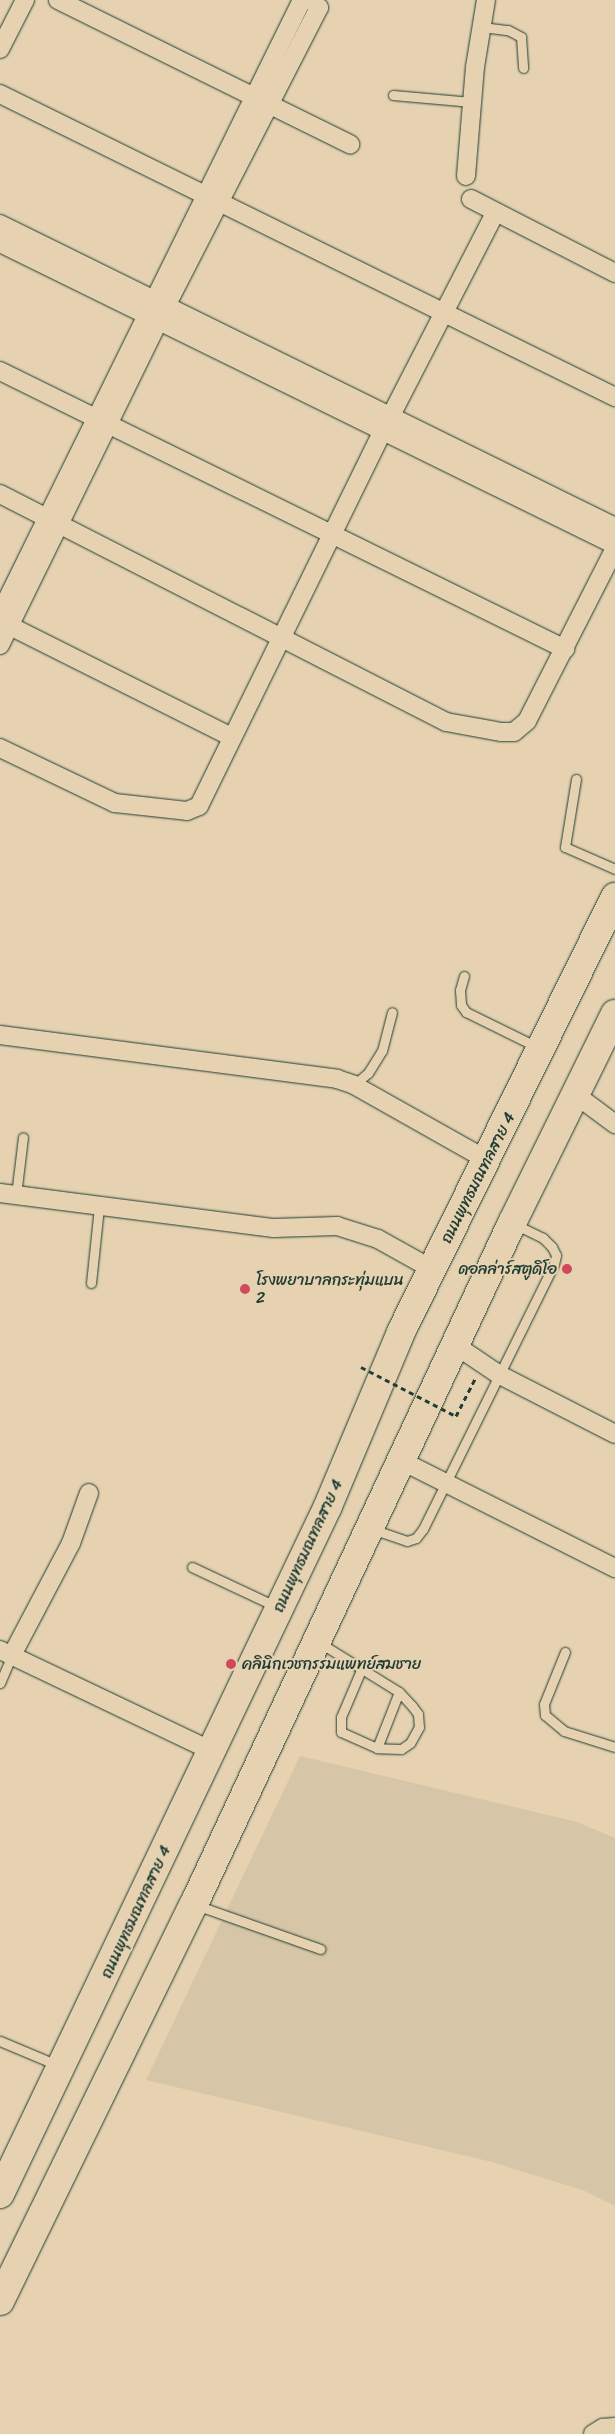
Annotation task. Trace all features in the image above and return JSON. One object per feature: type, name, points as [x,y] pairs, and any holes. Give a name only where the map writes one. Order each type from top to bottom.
[{"type":"main road","name":"ถนนพุทธมณฑลสาย 4","points":[[0,2194],[328,1506],[401,1332],[542,1050],[615,897]]},
{"type":"main road","points":[[0,2300],[194,1904],[315,1641],[512,1223],[615,1014]]},
{"type":"street","points":[[0,49],[26,0]]},
{"type":"street","points":[[58,0],[350,144]]},
{"type":"street","points":[[212,200],[253,97],[302,0]]},
{"type":"street","points":[[0,645],[3,620],[54,521],[212,200],[269,105],[319,8],[311,0]]},
{"type":"street","points":[[466,176],[472,102],[486,0]]},
{"type":"street","points":[[0,94],[615,397]]},
{"type":"street","points":[[471,199],[615,273]]},
{"type":"street","points":[[0,748],[114,803],[187,812],[199,806],[382,433],[495,213]]},
{"type":"street","points":[[0,224],[382,433],[615,547],[527,721],[514,732],[508,732],[446,722],[283,636],[0,494]]},
{"type":"street","points":[[0,243],[157,310],[391,417],[615,527]]},
{"type":"street","points":[[0,371],[564,649]]},
{"type":"street","points":[[3,620],[232,737]]},
{"type":"street","points":[[0,1035],[183,1056],[337,1079],[354,1085],[487,1160]]},
{"type":"street","points":[[576,1095],[615,1124]]},
{"type":"street","points":[[8,1194],[274,1228],[337,1226],[378,1239],[432,1270]]},
{"type":"street","points":[[455,1345],[498,1374],[615,1434]]},
{"type":"street","points":[[400,1460],[615,1568]]},
{"type":"street","points":[[89,1493],[71,1543],[6,1653],[212,1751]]},
{"type":"street","points":[[593,2434],[603,2428],[615,2427]]},
{"type":"lane","points":[[482,27],[508,30],[521,37],[523,68]]},
{"type":"lane","points":[[393,95],[472,102]]},
{"type":"lane","points":[[576,779],[565,847],[615,869]]},
{"type":"lane","points":[[464,976],[460,990],[461,1005],[466,1012],[542,1050]]},
{"type":"lane","points":[[354,1085],[368,1073],[382,1051],[392,1012]]},
{"type":"lane","points":[[8,1194],[23,1137]]},
{"type":"lane","points":[[91,1283],[99,1207]]},
{"type":"lane","points":[[369,1528],[407,1541],[416,1538],[446,1483],[556,1255],[543,1238],[512,1223]]},
{"type":"lane","points":[[192,1567],[279,1608]]},
{"type":"lane","points":[[315,1641],[399,1692],[418,1714],[419,1727],[410,1743],[401,1749],[377,1748],[347,1737],[338,1725],[361,1670]]},
{"type":"lane","points":[[565,1652],[544,1704],[545,1716],[564,1731],[615,1747]]},
{"type":"lane","points":[[0,1683],[6,1653]]},
{"type":"lane","points":[[377,1748],[399,1692]]},
{"type":"lane","points":[[194,1904],[320,1949]]},
{"type":"lane","points":[[0,2041],[62,2067]]},
{"type":"path","points":[[361,1367],[456,1416],[484,1364]]},
{"type":"shaded area","points":[[300,1756],[577,1822],[615,1838],[615,2206],[585,2191],[492,2162],[146,2080]]},
{"type":"place","name":"ดอลล่าร์สตูดิโอ","points":[[567,1269]]},
{"type":"place","name":"โรงพยาบาลกระทุ่มแบน 2","points":[[245,1289]]},
{"type":"place","name":"คลินิกเวชกรรมแพทย์สมชาย","points":[[231,1664]]}]
